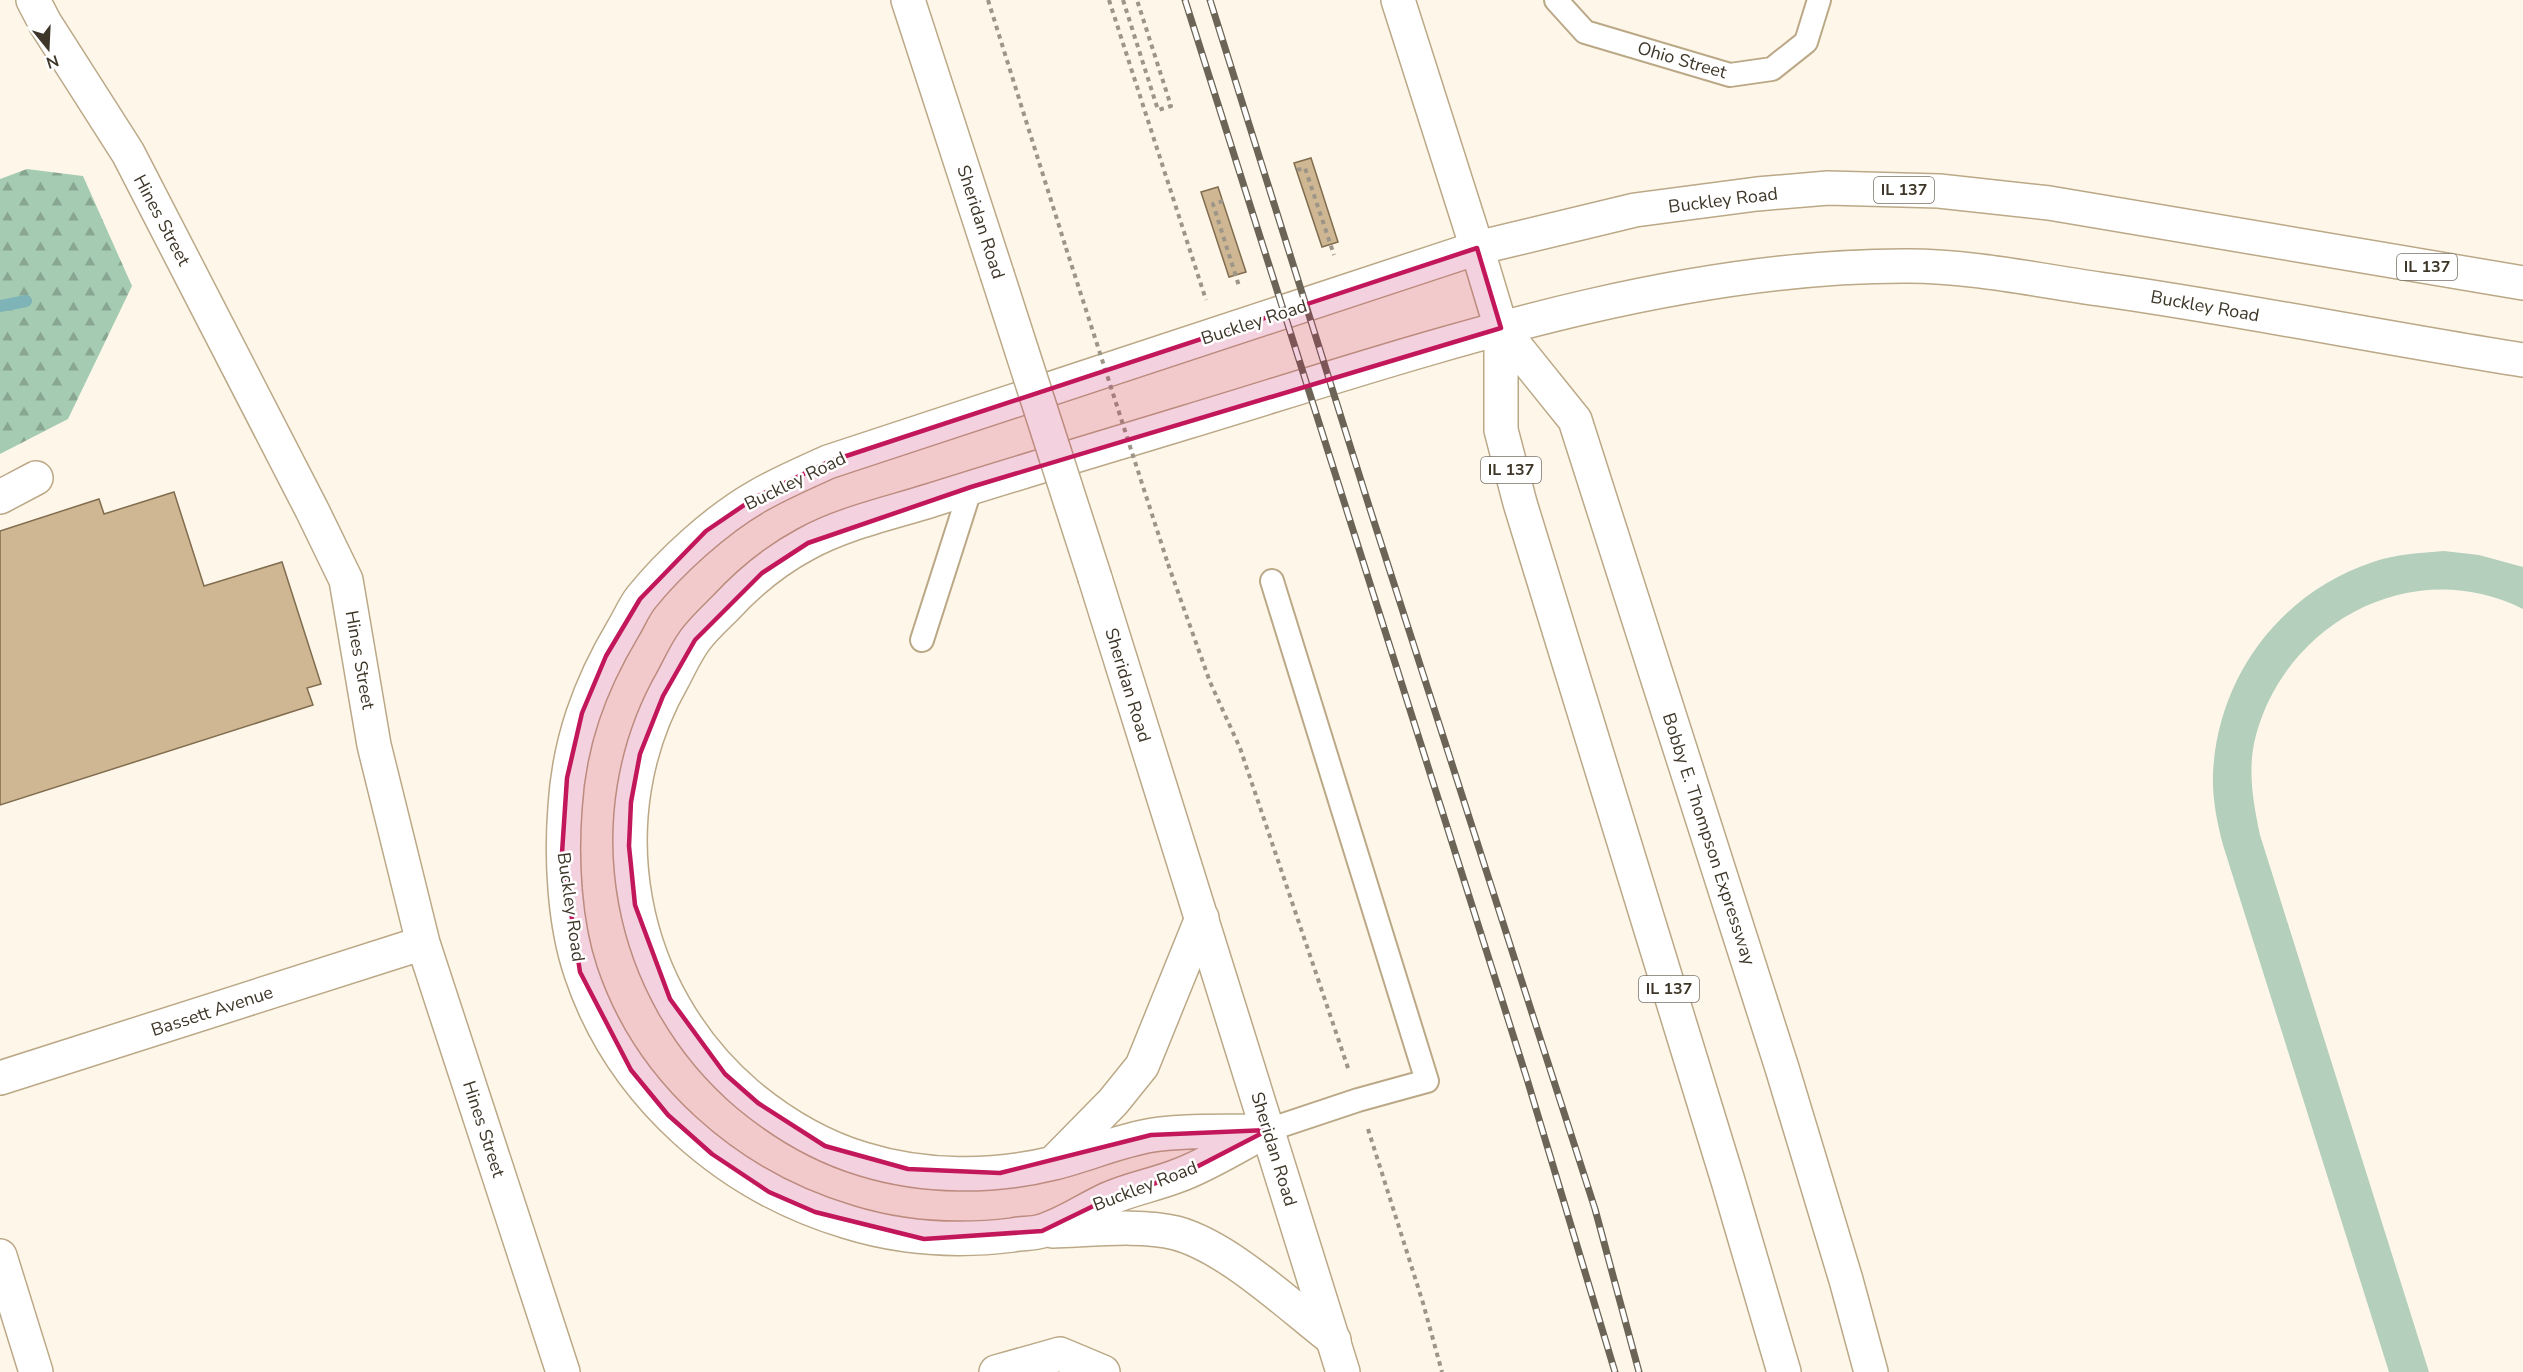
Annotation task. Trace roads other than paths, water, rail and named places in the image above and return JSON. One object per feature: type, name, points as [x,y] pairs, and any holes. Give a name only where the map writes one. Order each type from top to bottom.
[{"type":"main road","name":"Hines Street","points":[[33,0],[45,23],[128,153],[307,499],[346,580],[374,745],[423,943],[563,1372]]},
{"type":"main road","name":"Sheridan Road","points":[[908,0],[1095,578],[1343,1372]]},
{"type":"main road","name":"Bobby E. Thompson Expressway","points":[[1398,0],[1478,248],[1501,328],[1501,430],[1520,503],[1728,1181],[1784,1372]]},
{"type":"main road","name":"Buckley Road","points":[[1268,1130],[1181,1175],[1112,1197],[1042,1231],[991,1238],[924,1239],[870,1229],[815,1212],[770,1192],[712,1154],[668,1115],[630,1070],[601,1020],[580,972],[568,915],[562,853],[567,778],[582,713],[602,666],[640,599],[706,531],[756,497],[828,462],[1478,248],[1635,210],[1757,194],[1828,188],[1939,191],[2049,202],[2523,283]]},
{"type":"main road","name":"Buckley Road","points":[[1268,1130],[1151,1135],[1053,1163],[1000,1173],[952,1173],[908,1169],[869,1161],[825,1146],[797,1131],[758,1103],[724,1074],[693,1036],[670,999],[649,953],[635,905],[629,846],[631,802],[640,754],[663,696],[694,640],[734,598],[762,573],[808,543],[842,529],[971,487],[1501,328],[1672,290],[1739,278],[1809,271],[1910,266],[1966,270],[2148,296],[2523,360]]},
{"type":"main road","name":"Bobby E. Thompson Expressway","points":[[1501,328],[1575,420],[1782,1068],[1846,1280],[1871,1372]]},
{"type":"main road","points":[[0,497],[36,478]]},
{"type":"main road","points":[[1053,1163],[1113,1102],[1142,1066],[1202,918]]},
{"type":"main road","name":"Bassett Avenue","points":[[0,1078],[423,943]]},
{"type":"main road","points":[[1042,1231],[1129,1229],[1174,1232],[1202,1241],[1236,1264],[1334,1340]]},
{"type":"main road","points":[[0,1256],[36,1372]]},
{"type":"main road","points":[[996,1372],[1060,1354],[1103,1372]]},
{"type":"lane","name":"Ohio Street","points":[[1556,0],[1585,32],[1730,75],[1772,69],[1806,42],[1819,0]]},
{"type":"lane","points":[[922,640],[971,487]]},
{"type":"lane","points":[[1268,1130],[1358,1100],[1427,1081],[1272,581]]},
{"type":"waterway","points":[[0,306],[26,301]]},
{"type":"railway","points":[[1185,0],[1527,1079],[1615,1372]]},
{"type":"railway","points":[[1210,0],[1369,506],[1595,1209],[1639,1372]]}]
